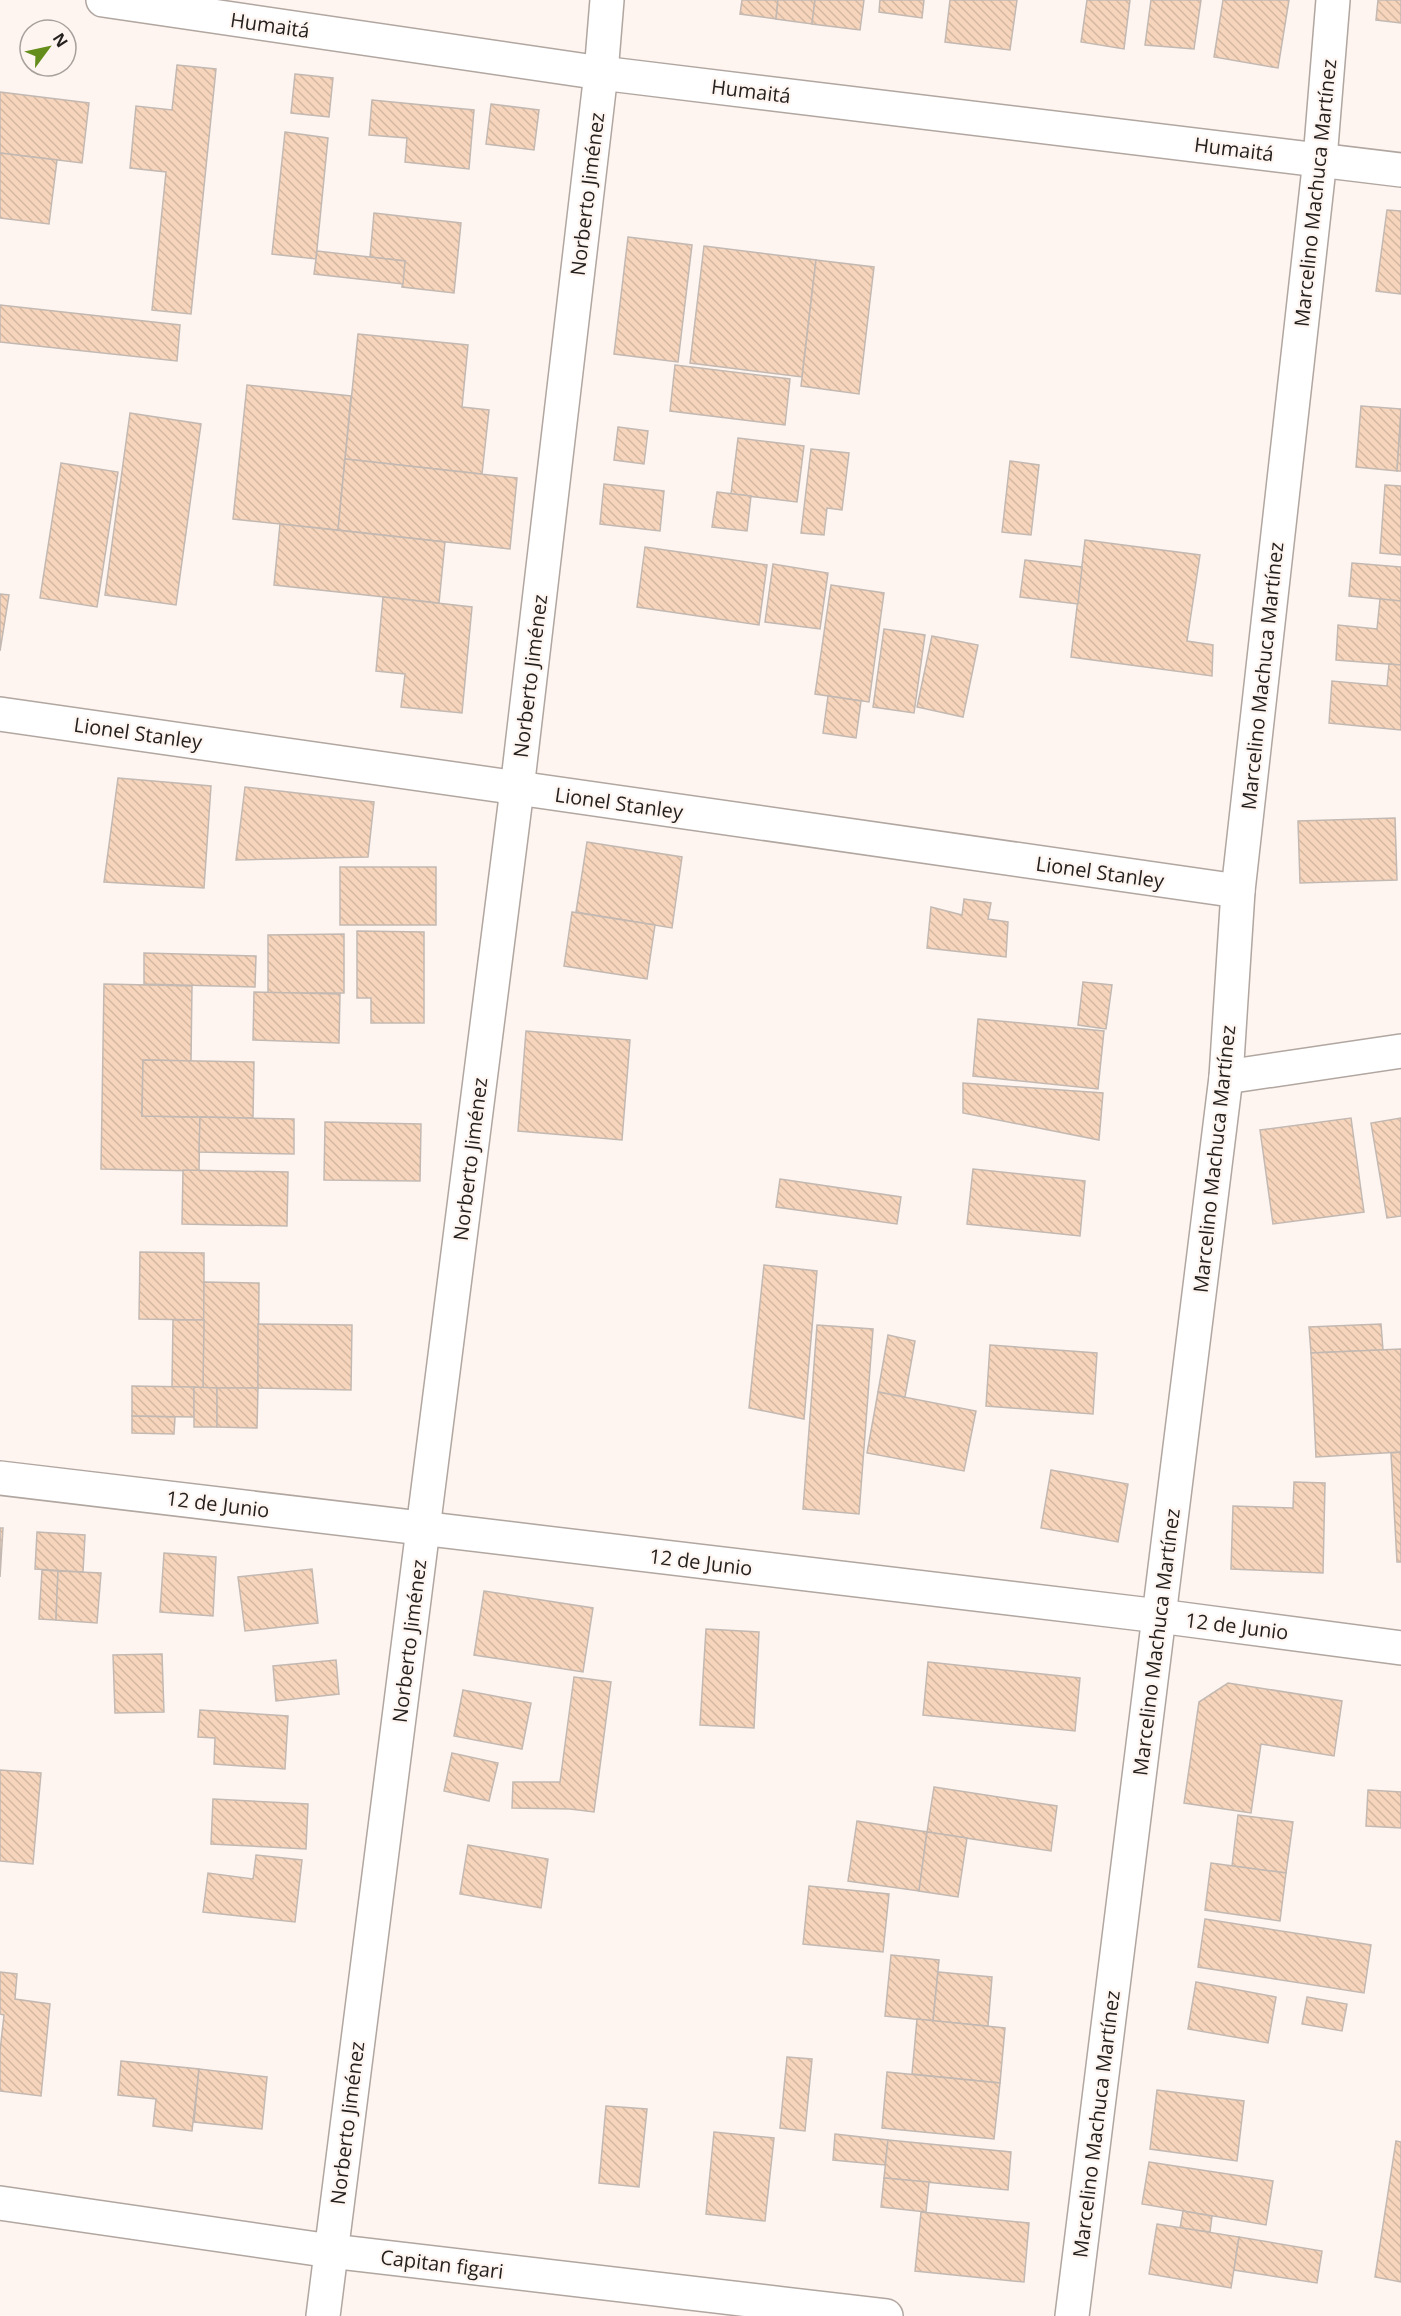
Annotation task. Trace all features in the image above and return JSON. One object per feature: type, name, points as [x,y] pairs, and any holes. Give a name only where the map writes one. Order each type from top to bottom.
[{"type":"street","name":"Humaitá","points":[[104,0],[601,73],[1401,170]]},
{"type":"street","name":"Norberto Jiménez","points":[[323,2316],[517,789],[601,73],[607,0]]},
{"type":"street","name":"Marcelino Machuca Martínez","points":[[1072,2316],[1226,1077],[1238,891],[1320,159],[1333,0]]},
{"type":"street","name":"Lionel Stanley","points":[[0,714],[1238,891]]},
{"type":"street","points":[[1226,1077],[1401,1051]]},
{"type":"street","name":"12 de Junio","points":[[0,1478],[1401,1647]]},
{"type":"street","name":"Capitan figari","points":[[0,2203],[331,2251],[886,2316]]},
{"type":"building","points":[[742,0],[778,0],[776,19],[740,14]]},
{"type":"building","points":[[778,0],[815,0],[812,24],[776,19]]},
{"type":"building","points":[[815,0],[864,0],[860,30],[812,24]]},
{"type":"building","points":[[880,0],[924,0],[922,18],[879,12]]},
{"type":"building","points":[[950,0],[1017,0],[1010,50],[945,42]]},
{"type":"building","points":[[1087,0],[1130,0],[1124,49],[1081,42]]},
{"type":"building","points":[[1151,0],[1201,0],[1194,49],[1145,45]]},
{"type":"building","points":[[1223,0],[1289,0],[1278,68],[1214,57]]},
{"type":"building","points":[[1378,0],[1401,0],[1401,23],[1376,20]]},
{"type":"building","points":[[177,65],[216,69],[191,314],[152,310],[166,172],[130,168],[136,106],[172,110]]},
{"type":"building","points":[[295,74],[333,78],[329,117],[291,113]]},
{"type":"building","points":[[0,92],[89,103],[82,163],[0,153]]},
{"type":"building","points":[[372,100],[474,110],[469,169],[405,162],[407,138],[369,135]]},
{"type":"building","points":[[491,104],[539,110],[534,150],[486,144]]},
{"type":"building","points":[[285,132],[328,138],[316,259],[272,254]]},
{"type":"building","points":[[0,153],[57,160],[49,224],[0,218]]},
{"type":"building","points":[[1387,210],[1401,211],[1401,294],[1376,291]]},
{"type":"building","points":[[374,213],[461,223],[454,293],[402,287],[405,261],[370,257]]},
{"type":"building","points":[[628,237],[692,245],[678,362],[614,354]]},
{"type":"building","points":[[704,246],[816,260],[802,377],[690,363]]},
{"type":"building","points":[[317,251],[405,261],[403,284],[314,274]]},
{"type":"building","points":[[816,260],[874,267],[859,394],[801,386]]},
{"type":"building","points":[[0,305],[180,325],[177,361],[0,342]]},
{"type":"building","points":[[358,334],[468,345],[462,407],[489,410],[482,474],[345,459]]},
{"type":"building","points":[[675,365],[790,379],[785,425],[670,411]]},
{"type":"building","points":[[247,385],[351,396],[338,530],[233,519]]},
{"type":"building","points":[[1361,406],[1401,409],[1397,471],[1356,467]]},
{"type":"building","points":[[130,413],[201,424],[176,605],[105,595]]},
{"type":"building","points":[[1401,415],[1401,471],[1397,471]]},
{"type":"building","points":[[618,427],[648,431],[644,464],[614,460]]},
{"type":"building","points":[[738,438],[804,446],[797,502],[731,494]]},
{"type":"building","points":[[811,449],[849,453],[842,510],[827,508],[824,535],[801,533]]},
{"type":"building","points":[[345,459],[517,478],[510,549],[338,530]]},
{"type":"building","points":[[1010,461],[1039,465],[1031,535],[1002,532]]},
{"type":"building","points":[[61,463],[118,472],[97,607],[40,598]]},
{"type":"building","points":[[604,484],[664,491],[660,531],[600,524]]},
{"type":"building","points":[[1385,485],[1401,486],[1401,555],[1380,553]]},
{"type":"building","points":[[717,492],[751,496],[747,531],[712,527]]},
{"type":"building","points":[[280,524],[445,542],[439,603],[274,585]]},
{"type":"building","points":[[1085,540],[1200,555],[1187,641],[1213,645],[1212,676],[1071,657]]},
{"type":"building","points":[[645,547],[767,565],[759,625],[637,607]]},
{"type":"building","points":[[1025,560],[1082,567],[1078,604],[1020,597]]},
{"type":"building","points":[[1352,563],[1401,567],[1401,601],[1349,596]]},
{"type":"building","points":[[773,564],[828,573],[820,629],[765,622]]},
{"type":"building","points":[[831,585],[884,593],[869,702],[815,694]]},
{"type":"building","points":[[0,594],[9,595],[0,651]]},
{"type":"building","points":[[383,597],[472,607],[462,713],[401,707],[405,674],[376,671]]},
{"type":"building","points":[[1380,599],[1401,601],[1401,665],[1336,660],[1338,625],[1377,629]]},
{"type":"building","points":[[884,629],[925,635],[914,713],[873,707]]},
{"type":"building","points":[[932,636],[978,645],[963,717],[917,707]]},
{"type":"building","points":[[1389,664],[1401,665],[1401,730],[1329,723],[1332,681],[1387,686]]},
{"type":"building","points":[[828,696],[861,701],[856,738],[823,733]]},
{"type":"building","points":[[118,778],[211,786],[204,888],[104,882]]},
{"type":"building","points":[[245,787],[374,802],[368,857],[236,860]]},
{"type":"building","points":[[1395,818],[1397,880],[1300,883],[1298,821]]},
{"type":"building","points":[[587,842],[682,857],[672,928],[576,912]]},
{"type":"building","points":[[340,867],[436,867],[436,925],[340,925]]},
{"type":"building","points":[[964,899],[991,903],[988,919],[1008,922],[1006,957],[927,948],[931,907],[962,915]]},
{"type":"building","points":[[572,912],[655,925],[647,979],[564,966]]},
{"type":"building","points":[[357,931],[424,932],[424,1023],[371,1023],[371,998],[357,998]]},
{"type":"building","points":[[344,934],[344,993],[268,993],[268,935]]},
{"type":"building","points":[[144,953],[256,956],[255,987],[144,984]]},
{"type":"building","points":[[1083,982],[1112,985],[1106,1029],[1078,1025]]},
{"type":"building","points":[[104,984],[192,986],[191,1061],[143,1060],[142,1116],[200,1117],[199,1171],[101,1169]]},
{"type":"building","points":[[254,992],[340,994],[339,1043],[253,1040]]},
{"type":"building","points":[[978,1019],[1104,1031],[1098,1089],[973,1076]]},
{"type":"building","points":[[526,1031],[630,1040],[622,1140],[518,1131]]},
{"type":"building","points":[[143,1060],[254,1062],[253,1118],[142,1116]]},
{"type":"building","points":[[963,1083],[1103,1093],[1099,1140],[963,1113]]},
{"type":"building","points":[[200,1117],[294,1119],[294,1154],[199,1152]]},
{"type":"building","points":[[1351,1118],[1364,1212],[1273,1224],[1260,1130]]},
{"type":"building","points":[[1401,1118],[1401,1216],[1387,1218],[1371,1123]]},
{"type":"building","points":[[325,1122],[421,1124],[420,1181],[324,1180]]},
{"type":"building","points":[[973,1169],[1085,1181],[1080,1236],[967,1224]]},
{"type":"building","points":[[183,1170],[288,1172],[287,1226],[182,1224]]},
{"type":"building","points":[[780,1179],[901,1197],[897,1224],[776,1207]]},
{"type":"building","points":[[140,1252],[204,1253],[204,1320],[139,1319]]},
{"type":"building","points":[[764,1265],[817,1271],[804,1419],[749,1408]]},
{"type":"building","points":[[204,1282],[259,1283],[258,1388],[203,1388]]},
{"type":"building","points":[[173,1320],[204,1320],[203,1388],[172,1387]]},
{"type":"building","points":[[258,1324],[352,1325],[351,1390],[258,1388]]},
{"type":"building","points":[[1381,1324],[1383,1350],[1311,1353],[1309,1327]]},
{"type":"building","points":[[817,1325],[873,1329],[859,1514],[803,1509]]},
{"type":"building","points":[[888,1335],[915,1341],[905,1397],[878,1392]]},
{"type":"building","points":[[990,1345],[1097,1353],[1093,1414],[986,1406]]},
{"type":"building","points":[[1401,1349],[1401,1452],[1316,1457],[1311,1353]]},
{"type":"building","points":[[132,1386],[194,1387],[194,1417],[132,1416]]},
{"type":"building","points":[[194,1387],[217,1388],[217,1427],[194,1427]]},
{"type":"building","points":[[217,1388],[258,1388],[257,1428],[217,1427]]},
{"type":"building","points":[[878,1392],[976,1411],[964,1471],[867,1453]]},
{"type":"building","points":[[132,1416],[175,1417],[174,1434],[132,1433]]},
{"type":"building","points":[[1401,1452],[1401,1562],[1397,1562],[1391,1453]]},
{"type":"building","points":[[1051,1470],[1128,1484],[1118,1542],[1041,1528]]},
{"type":"building","points":[[1294,1482],[1325,1483],[1323,1573],[1231,1569],[1233,1506],[1293,1508]]},
{"type":"building","points":[[0,1528],[3,1528],[0,1577]]},
{"type":"building","points":[[37,1532],[85,1535],[83,1572],[35,1569]]},
{"type":"building","points":[[164,1553],[216,1557],[213,1616],[160,1612]]},
{"type":"building","points":[[312,1569],[318,1623],[245,1631],[238,1577]]},
{"type":"building","points":[[42,1570],[58,1571],[56,1620],[39,1619]]},
{"type":"building","points":[[58,1571],[101,1573],[97,1623],[56,1620]]},
{"type":"building","points":[[484,1591],[593,1608],[583,1672],[474,1655]]},
{"type":"building","points":[[706,1629],[759,1632],[754,1728],[700,1725]]},
{"type":"building","points":[[162,1654],[164,1712],[115,1713],[113,1655]]},
{"type":"building","points":[[336,1660],[339,1694],[276,1701],[273,1666]]},
{"type":"building","points":[[928,1662],[1080,1678],[1075,1731],[923,1715]]},
{"type":"building","points":[[574,1677],[611,1682],[594,1812],[570,1809],[512,1808],[513,1782],[560,1782]]},
{"type":"building","points":[[1228,1683],[1342,1701],[1334,1756],[1261,1744],[1251,1813],[1184,1803],[1199,1702]]},
{"type":"building","points":[[463,1690],[531,1703],[522,1749],[454,1736]]},
{"type":"building","points":[[200,1710],[288,1716],[285,1769],[214,1764],[215,1738],[198,1737]]},
{"type":"building","points":[[452,1753],[498,1763],[489,1801],[444,1791]]},
{"type":"building","points":[[0,1770],[41,1773],[33,1864],[0,1861]]},
{"type":"building","points":[[934,1787],[1057,1806],[1051,1851],[927,1832]]},
{"type":"building","points":[[1368,1790],[1401,1792],[1401,1828],[1366,1826]]},
{"type":"building","points":[[213,1799],[308,1804],[306,1849],[211,1844]]},
{"type":"building","points":[[1238,1815],[1293,1822],[1286,1873],[1232,1866]]},
{"type":"building","points":[[857,1821],[927,1832],[919,1891],[848,1881]]},
{"type":"building","points":[[927,1832],[967,1838],[958,1897],[919,1891]]},
{"type":"building","points":[[468,1845],[548,1859],[541,1908],[460,1894]]},
{"type":"building","points":[[256,1855],[302,1860],[295,1922],[203,1912],[208,1873],[253,1879]]},
{"type":"building","points":[[1211,1863],[1286,1873],[1280,1921],[1205,1910]]},
{"type":"building","points":[[809,1886],[889,1894],[883,1952],[803,1944]]},
{"type":"building","points":[[1205,1919],[1371,1945],[1364,1993],[1198,1967]]},
{"type":"building","points":[[891,1955],[939,1960],[933,2021],[885,2016]]},
{"type":"building","points":[[0,1972],[17,1974],[15,1999],[50,2004],[41,2096],[0,2091],[0,2051],[4,2015],[0,2014]]},
{"type":"building","points":[[938,1972],[992,1977],[988,2026],[933,2021]]},
{"type":"building","points":[[1196,1982],[1276,1997],[1268,2043],[1188,2029]]},
{"type":"building","points":[[1307,1997],[1347,2004],[1342,2031],[1302,2024]]},
{"type":"building","points":[[917,2019],[1005,2028],[1000,2083],[912,2074]]},
{"type":"building","points":[[787,2057],[812,2059],[805,2131],[780,2128]]},
{"type":"building","points":[[121,2061],[199,2069],[192,2131],[153,2126],[156,2099],[118,2095]]},
{"type":"building","points":[[199,2069],[267,2077],[262,2129],[194,2122]]},
{"type":"building","points":[[887,2072],[1000,2083],[994,2139],[882,2128]]},
{"type":"building","points":[[1157,2090],[1244,2101],[1237,2161],[1150,2149]]},
{"type":"building","points":[[606,2106],[647,2109],[639,2187],[599,2183]]},
{"type":"building","points":[[714,2132],[774,2138],[765,2221],[706,2214]]},
{"type":"building","points":[[835,2134],[888,2140],[885,2165],[833,2160]]},
{"type":"building","points":[[888,2140],[1011,2152],[1008,2190],[884,2178]]},
{"type":"building","points":[[1396,2141],[1401,2142],[1401,2282],[1375,2277]]},
{"type":"building","points":[[1149,2162],[1273,2181],[1266,2225],[1142,2204]]},
{"type":"building","points":[[884,2178],[929,2182],[926,2212],[881,2207]]},
{"type":"building","points":[[1183,2211],[1212,2216],[1210,2232],[1180,2228]]},
{"type":"building","points":[[921,2212],[1029,2223],[1024,2282],[915,2271]]},
{"type":"building","points":[[1157,2224],[1239,2237],[1231,2288],[1149,2274]]},
{"type":"building","points":[[1239,2237],[1322,2251],[1317,2283],[1234,2270]]}]
